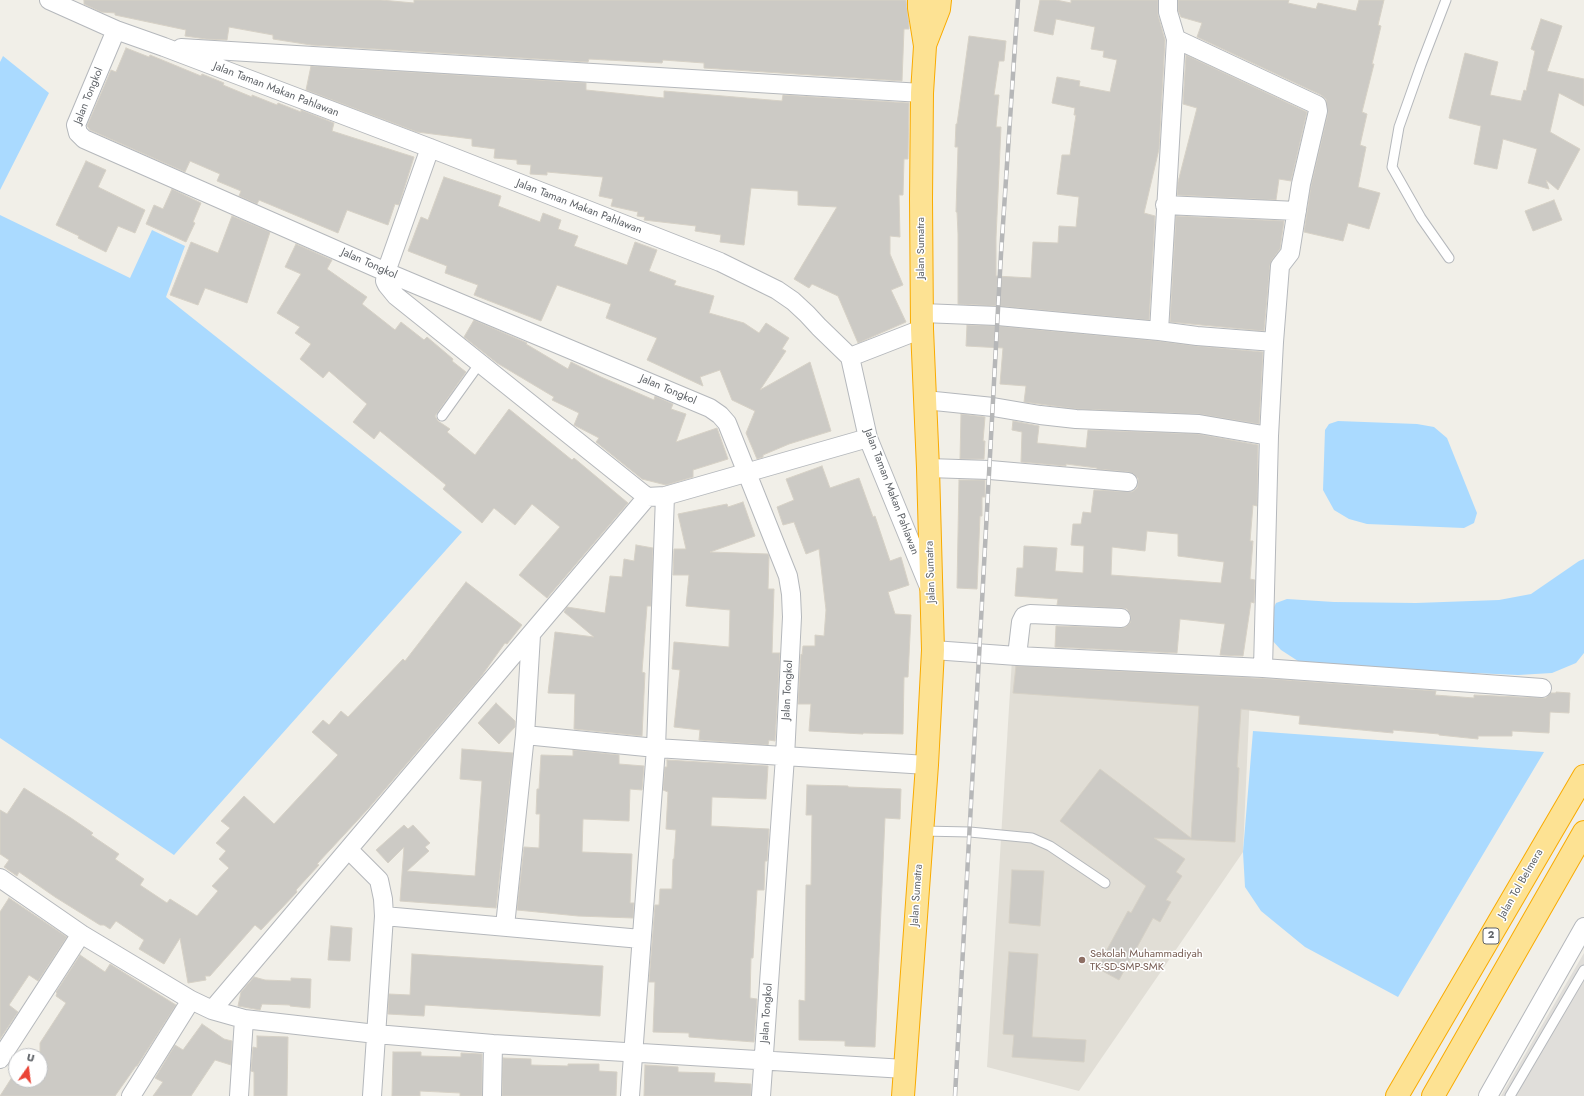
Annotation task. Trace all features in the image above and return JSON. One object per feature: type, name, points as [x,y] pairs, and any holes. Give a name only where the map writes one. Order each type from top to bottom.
[{"type":"highway","name":"Jalan Sumatra","points":[[903,1096],[927,765],[933,650],[922,321],[922,93],[925,46],[919,8],[920,0]]},
{"type":"highway","name":"Jalan Sumatra","points":[[925,46],[939,9],[940,0]]},
{"type":"highway","name":"Jalan Tol Belmera","points":[[1398,1096],[1584,776]]},
{"type":"highway","points":[[1433,1096],[1584,832]]},
{"type":"street","name":"Jalan Taman Makan Pahlawan","points":[[49,0],[116,30],[430,148],[720,262],[777,290],[793,301],[850,357],[868,438],[932,596]]},
{"type":"street","points":[[1159,331],[1165,205],[1176,39],[1168,12],[1168,0]]},
{"type":"street","name":"Jalan Tongkol","points":[[116,30],[76,125],[76,130],[80,136],[386,272],[710,408],[720,415],[727,423],[788,576],[792,594],[785,757],[761,1096]]},
{"type":"street","points":[[1176,39],[1317,105],[1318,110],[1301,184],[1290,252],[1280,266],[1269,436],[1263,668]]},
{"type":"street","points":[[164,47],[922,93]]},
{"type":"street","points":[[430,148],[386,272],[385,281],[387,286],[396,296],[647,497],[665,496],[868,438]]},
{"type":"street","points":[[1165,205],[1297,211]]},
{"type":"street","points":[[850,357],[922,321],[998,316],[1274,342]]},
{"type":"street","points":[[925,400],[993,407],[1040,415],[1106,421],[1199,424],[1269,436]]},
{"type":"street","points":[[928,468],[990,470],[1128,482]]},
{"type":"street","points":[[630,1096],[656,748],[665,496]]},
{"type":"street","points":[[212,1010],[647,497]]},
{"type":"street","points":[[1017,656],[1021,622],[1024,616],[1030,614],[1121,618]]},
{"type":"street","points":[[505,926],[525,735],[531,635]]},
{"type":"street","points":[[933,650],[1017,656],[1263,668],[1542,688]]},
{"type":"street","points":[[525,735],[656,748],[927,765]]},
{"type":"street","points":[[348,850],[379,880],[383,899],[384,916],[372,1096]]},
{"type":"street","points":[[0,878],[81,934],[190,1000],[212,1010],[244,1019],[376,1034],[493,1044],[633,1052],[763,1062],[905,1069]]},
{"type":"street","points":[[384,916],[641,939]]},
{"type":"street","points":[[1488,1096],[1584,926]]},
{"type":"street","points":[[0,1059],[81,934]]},
{"type":"street","points":[[131,1096],[190,1000]]},
{"type":"street","points":[[239,1096],[244,1019]]},
{"type":"street","points":[[492,1096],[493,1044]]},
{"type":"lane","points":[[1446,0],[1399,127],[1392,167],[1421,218],[1449,258]]},
{"type":"lane","points":[[442,416],[480,363]]},
{"type":"lane","points":[[922,830],[970,832],[1032,838],[1050,846],[1105,883]]},
{"type":"lane","points":[[1510,1096],[1584,970]]},
{"type":"shaded area","name":"Sekolah Muhammadiyah TK-SD-SMP-SMK","points":[[1012,659],[1251,671],[1243,852],[1079,1091],[987,1067]]},
{"type":"shaded area","points":[[1584,953],[1584,1096],[1501,1096]]},
{"type":"water","points":[[3,56],[49,93],[0,190],[0,62]]},
{"type":"water","points":[[0,215],[130,278],[152,230],[185,246],[166,297],[462,532],[174,855],[0,738]]},
{"type":"water","points":[[1338,421],[1417,424],[1434,427],[1447,438],[1477,513],[1474,523],[1464,528],[1367,524],[1349,519],[1334,510],[1323,490],[1325,430],[1329,424]]},
{"type":"water","points":[[1584,559],[1584,653],[1576,663],[1552,673],[1518,675],[1318,666],[1298,661],[1281,650],[1271,639],[1270,615],[1276,603],[1287,599],[1334,602],[1416,603],[1499,600],[1531,594]]},
{"type":"water","points":[[1253,731],[1544,752],[1398,997],[1305,947],[1261,911],[1245,887],[1243,852]]},
{"type":"building","points":[[84,0],[381,0],[414,3],[414,0],[906,0],[909,29],[904,29],[902,81],[704,68],[704,63],[663,60],[662,63],[589,59],[588,62],[311,45],[273,39],[273,35],[229,27],[227,40],[206,39],[185,36],[186,30],[115,15],[115,13],[101,12],[84,4]]},
{"type":"building","points":[[1040,0],[1056,0],[1071,3],[1071,0],[1158,0],[1158,15],[1165,40],[1159,149],[1144,213],[1155,216],[1149,320],[999,306],[958,304],[958,234],[956,212],[958,147],[955,147],[956,124],[969,36],[1006,41],[1004,61],[999,61],[994,95],[999,95],[996,127],[1001,127],[996,238],[996,276],[1031,278],[1033,242],[1058,243],[1059,226],[1076,227],[1079,197],[1057,194],[1062,155],[1070,155],[1076,115],[1074,115],[1075,108],[1052,103],[1057,77],[1080,81],[1079,86],[1110,92],[1117,60],[1103,57],[1104,51],[1091,49],[1095,27],[1056,19],[1053,35],[1034,31]]},
{"type":"building","points":[[1178,0],[1289,0],[1288,3],[1316,9],[1318,3],[1356,11],[1359,0],[1384,0],[1378,25],[1381,26],[1372,64],[1374,64],[1362,112],[1367,114],[1360,145],[1366,147],[1358,187],[1380,193],[1369,229],[1348,223],[1343,241],[1304,232],[1311,186],[1328,113],[1326,99],[1321,95],[1197,37],[1202,23],[1181,17],[1178,10]]},
{"type":"building","points":[[1541,19],[1562,26],[1547,71],[1584,79],[1584,106],[1559,93],[1550,132],[1580,149],[1558,190],[1546,180],[1549,189],[1528,183],[1537,149],[1503,139],[1497,169],[1474,164],[1481,126],[1449,118],[1465,53],[1498,62],[1490,95],[1521,101],[1524,90],[1526,91],[1535,51],[1531,49]]},
{"type":"building","points":[[126,48],[149,57],[150,55],[201,76],[202,74],[224,83],[223,85],[252,97],[252,95],[277,105],[278,103],[301,112],[301,110],[334,123],[332,131],[414,157],[399,205],[395,204],[388,225],[347,210],[338,233],[259,200],[257,204],[239,196],[241,191],[217,181],[220,174],[190,161],[185,172],[90,130],[87,126],[111,70],[116,72]]},
{"type":"building","points":[[1186,55],[1307,112],[1291,181],[1279,179],[1276,200],[1177,195],[1178,182],[1197,108],[1183,104]]},
{"type":"building","points":[[311,66],[586,83],[586,90],[664,98],[664,91],[782,101],[783,95],[909,103],[908,159],[904,159],[903,195],[899,195],[900,237],[890,236],[890,254],[903,285],[891,290],[906,322],[858,343],[838,296],[812,284],[809,288],[794,279],[837,207],[798,205],[798,191],[751,188],[744,245],[720,242],[721,235],[695,231],[696,226],[644,220],[645,217],[637,216],[638,212],[611,206],[613,199],[599,196],[603,177],[547,172],[547,175],[530,174],[531,165],[517,164],[517,160],[494,158],[495,149],[472,146],[472,139],[417,132],[306,90]]},
{"type":"building","points":[[86,161],[106,170],[98,187],[145,210],[135,233],[118,226],[106,252],[78,238],[79,236],[56,225]]},
{"type":"building","points":[[444,177],[501,196],[498,206],[540,222],[543,213],[561,220],[558,229],[578,236],[574,246],[627,265],[635,242],[657,250],[649,271],[676,281],[674,285],[714,296],[709,313],[744,323],[759,333],[766,323],[789,338],[782,349],[786,351],[760,390],[810,362],[831,431],[789,444],[757,459],[746,433],[755,411],[732,400],[720,370],[700,377],[703,386],[647,360],[657,338],[606,318],[611,304],[557,285],[541,321],[474,295],[478,285],[445,273],[447,266],[408,251],[421,217],[428,220]]},
{"type":"building","points":[[172,189],[201,203],[193,222],[195,223],[186,242],[146,224],[154,205],[163,209]]},
{"type":"building","points":[[1554,200],[1562,220],[1533,231],[1525,211]]},
{"type":"building","points":[[232,216],[270,232],[247,303],[205,288],[198,305],[170,295],[191,242],[218,253]]},
{"type":"building","points":[[1176,216],[1284,221],[1280,249],[1270,265],[1264,331],[1170,322]]},
{"type":"building","points":[[296,244],[332,260],[327,269],[367,297],[362,304],[395,330],[401,322],[424,340],[427,337],[466,372],[435,416],[438,421],[450,429],[447,432],[475,455],[509,409],[572,460],[574,458],[628,503],[547,598],[519,575],[560,527],[532,504],[515,525],[494,508],[482,523],[443,489],[446,485],[380,431],[374,439],[353,422],[367,404],[329,371],[323,378],[300,359],[311,344],[295,333],[300,327],[277,313],[301,274],[285,267]]},
{"type":"building","points":[[474,320],[527,343],[526,344],[568,369],[571,362],[654,400],[655,396],[673,404],[671,409],[686,414],[676,442],[717,428],[728,459],[693,470],[693,477],[666,485],[642,479],[596,442],[599,438],[574,425],[579,413],[552,400],[554,397],[497,363],[464,337]]},
{"type":"building","points":[[967,325],[997,326],[1263,352],[1259,424],[1199,414],[1077,409],[1024,402],[1026,386],[1000,384],[1003,348],[966,346]]},
{"type":"building","points":[[961,414],[985,417],[983,441],[985,441],[984,459],[960,459]]},
{"type":"building","points":[[1013,421],[1039,426],[1037,443],[1086,448],[1088,430],[1198,434],[1258,445],[1257,506],[1253,505],[1250,541],[1253,541],[1250,579],[1255,580],[1254,603],[1251,602],[1243,656],[1220,655],[1225,624],[1180,619],[1177,653],[1055,647],[1056,626],[1121,628],[1126,627],[1130,623],[1130,614],[1127,609],[1121,608],[1057,605],[1058,599],[1015,596],[1017,568],[1023,568],[1024,546],[1057,548],[1055,571],[1083,573],[1084,546],[1071,545],[1073,524],[1081,524],[1083,512],[1091,513],[1094,490],[1132,492],[1137,488],[1138,478],[1129,472],[1066,464],[1066,466],[1021,462],[1022,432],[1012,430]],"holes":[[[1147,531],[1178,534],[1178,556],[1224,562],[1221,583],[1111,575],[1112,547],[1145,551]]]},
{"type":"building","points":[[822,466],[830,488],[859,478],[873,517],[875,516],[890,561],[901,557],[909,585],[888,592],[895,614],[911,615],[908,677],[904,677],[903,734],[863,734],[809,731],[811,704],[798,704],[801,654],[802,655],[803,646],[815,646],[815,635],[824,636],[826,610],[819,549],[806,554],[794,522],[783,525],[777,507],[794,500],[786,479]]},
{"type":"building","points":[[959,480],[985,480],[985,497],[982,497],[982,516],[980,516],[977,589],[957,588]]},
{"type":"building","points":[[743,502],[755,536],[710,552],[768,554],[769,557],[768,589],[774,589],[772,653],[780,653],[775,741],[769,740],[768,745],[699,740],[700,730],[674,727],[680,670],[672,669],[674,642],[729,647],[730,610],[686,606],[689,575],[673,575],[674,549],[686,549],[678,514],[727,504],[728,507]]},
{"type":"building","points":[[636,545],[653,548],[651,606],[647,606],[642,672],[645,673],[642,736],[574,729],[575,694],[548,693],[555,632],[594,637],[564,612],[567,607],[605,613],[610,576],[622,577],[624,559],[634,561]]},
{"type":"building","points":[[466,582],[522,625],[507,644],[505,643],[480,678],[368,809],[317,864],[319,865],[296,890],[297,892],[261,930],[255,925],[210,976],[205,976],[206,980],[188,983],[180,938],[164,964],[139,949],[144,940],[116,921],[110,929],[104,925],[100,925],[55,897],[19,872],[17,876],[4,867],[9,860],[0,854],[0,810],[7,814],[24,788],[93,833],[91,835],[119,854],[115,859],[144,879],[140,885],[167,903],[170,899],[197,916],[218,891],[212,886],[229,868],[219,859],[226,851],[216,843],[230,828],[221,821],[244,796],[274,824],[338,755],[312,732],[323,720],[329,725],[341,711],[348,717],[403,659],[405,661]]},
{"type":"building","points":[[1016,666],[1272,679],[1436,691],[1435,695],[1474,698],[1474,695],[1546,698],[1551,693],[1570,693],[1569,713],[1550,712],[1549,733],[1512,731],[1512,736],[1478,736],[1478,739],[1393,730],[1393,733],[1299,724],[1300,716],[1241,709],[1237,767],[1239,768],[1235,842],[1154,838],[1185,859],[1176,872],[1182,876],[1166,900],[1171,902],[1160,922],[1153,918],[1119,980],[1097,968],[1128,911],[1131,913],[1146,886],[1060,821],[1100,769],[1191,838],[1199,706],[1013,693]]},
{"type":"building","points":[[496,703],[515,721],[515,727],[499,744],[478,723]]},
{"type":"building","points":[[462,749],[513,753],[496,908],[400,901],[404,847],[388,863],[376,850],[404,825],[408,829],[413,825],[430,843],[425,847],[429,851],[407,871],[475,876],[482,781],[460,779]]},
{"type":"building","points":[[573,750],[619,755],[619,764],[644,766],[642,790],[630,789],[629,821],[583,819],[582,852],[632,854],[630,903],[634,903],[633,918],[578,916],[517,910],[524,847],[539,848],[540,814],[536,814],[541,755],[573,756]]},
{"type":"building","points":[[667,760],[768,766],[766,799],[712,797],[711,826],[769,829],[767,861],[765,861],[764,890],[757,890],[753,958],[751,958],[750,998],[757,999],[754,1042],[689,1037],[689,1033],[653,1032],[655,982],[649,982],[655,905],[659,905],[660,889],[672,889],[676,830],[666,829],[668,792],[663,790]]},
{"type":"building","points":[[807,785],[901,789],[900,819],[885,818],[875,1047],[845,1046],[845,1041],[799,1040],[799,1000],[805,1001],[806,885],[811,885],[812,815],[806,815]]},
{"type":"building","points":[[1012,870],[1044,871],[1040,926],[1009,923]]},
{"type":"building","points":[[9,898],[67,937],[38,981],[29,975],[9,1005],[18,1012],[0,1039],[0,912]]},
{"type":"building","points":[[331,926],[352,928],[350,961],[328,960]]},
{"type":"building","points":[[1009,952],[1038,954],[1032,1037],[1086,1040],[1084,1062],[1012,1057],[1014,1035],[1003,1034]]},
{"type":"building","points":[[412,954],[603,966],[600,1016],[425,1005],[424,1016],[388,1014],[389,994],[410,995]]},
{"type":"building","points":[[80,955],[105,972],[110,964],[176,1005],[137,1066],[115,1096],[0,1096],[8,1084],[8,1088],[48,1088],[48,1048],[40,1048],[40,1043],[66,1003],[56,996],[56,992]]},
{"type":"building","points":[[254,977],[265,980],[291,981],[291,978],[311,979],[310,1008],[290,1005],[262,1004],[260,1010],[238,1006],[241,992]]},
{"type":"building","points":[[202,1024],[224,1039],[232,1041],[231,1065],[215,1060],[191,1096],[153,1096],[163,1082],[155,1078],[175,1045],[183,1050]]},
{"type":"building","points":[[257,1036],[288,1037],[287,1096],[254,1096],[254,1072],[251,1071],[253,1047],[257,1048]]},
{"type":"building","points":[[393,1052],[421,1052],[421,1056],[461,1057],[461,1053],[482,1054],[482,1096],[460,1096],[460,1093],[420,1091],[420,1096],[392,1096]]},
{"type":"building","points":[[503,1058],[531,1059],[531,1065],[568,1066],[568,1064],[599,1064],[599,1071],[617,1072],[616,1096],[502,1096]]},
{"type":"building","points":[[645,1065],[678,1067],[678,1072],[715,1073],[714,1082],[751,1084],[751,1096],[644,1096]]},
{"type":"railway","points":[[955,1096],[1001,254],[1018,0]]},
{"type":"place","name":"Sekolah Muhammadiyah TK-SD-SMP-SMK","points":[[1082,960]]}]
